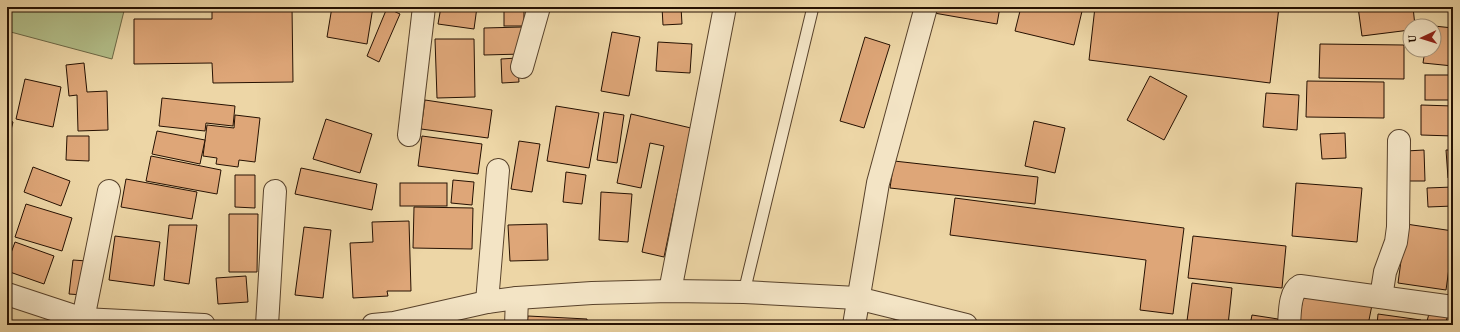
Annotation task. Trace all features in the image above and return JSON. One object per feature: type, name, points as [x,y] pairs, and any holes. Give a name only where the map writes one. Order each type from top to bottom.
[{"type":"street","points":[[409,135],[424,7]]},
{"type":"street","points":[[522,67],[539,7]]},
{"type":"street","points":[[670,291],[725,7]]},
{"type":"street","points":[[854,325],[878,183],[926,7]]},
{"type":"street","points":[[1381,297],[1385,272],[1396,242],[1398,227],[1399,141]]},
{"type":"street","points":[[488,302],[498,170]]},
{"type":"street","points":[[83,319],[109,191]]},
{"type":"street","points":[[267,325],[276,191]]},
{"type":"street","points":[[1289,325],[1293,295],[1295,290],[1300,286],[1453,307]]},
{"type":"street","points":[[387,324],[488,302],[517,298],[592,293],[670,291],[744,292],[858,298],[966,325]]},
{"type":"street","points":[[7,294],[83,319],[196,325]]},
{"type":"street","points":[[516,325],[517,298]]},
{"type":"lane","points":[[744,292],[813,7]]},
{"type":"green space","points":[[7,7],[125,7],[112,59],[7,31]]},
{"type":"building","points":[[212,7],[292,7],[293,82],[213,83],[212,63],[134,64],[134,19],[212,19]]},
{"type":"building","points":[[332,7],[373,7],[367,44],[327,37]]},
{"type":"building","points":[[441,7],[477,7],[474,29],[438,24]]},
{"type":"building","points":[[504,7],[524,7],[524,26],[504,26]]},
{"type":"building","points":[[662,7],[681,7],[682,24],[663,25]]},
{"type":"building","points":[[935,7],[1000,7],[997,24],[934,13]]},
{"type":"building","points":[[1021,7],[1083,7],[1074,45],[1015,31]]},
{"type":"building","points":[[1095,7],[1279,7],[1270,83],[1089,60]]},
{"type":"building","points":[[1358,7],[1413,7],[1414,18],[1402,18],[1402,31],[1362,36]]},
{"type":"building","points":[[387,8],[400,14],[379,62],[367,56]]},
{"type":"building","points":[[523,27],[523,54],[484,55],[484,28]]},
{"type":"building","points":[[1442,27],[1453,28],[1453,66],[1423,63],[1424,58],[1442,58]]},
{"type":"building","points":[[612,32],[640,37],[629,96],[601,91]]},
{"type":"building","points":[[865,37],[890,45],[864,128],[840,121]]},
{"type":"building","points":[[435,39],[474,39],[475,97],[437,98]]},
{"type":"building","points":[[658,42],[692,44],[690,73],[656,71]]},
{"type":"building","points":[[1320,44],[1402,45],[1402,58],[1404,58],[1404,79],[1319,78]]},
{"type":"building","points":[[517,58],[519,82],[502,83],[501,59]]},
{"type":"building","points":[[84,63],[87,92],[107,91],[108,130],[78,131],[77,95],[69,96],[66,65]]},
{"type":"building","points":[[1425,75],[1453,75],[1453,100],[1425,100]]},
{"type":"building","points":[[1150,76],[1187,96],[1164,140],[1127,120]]},
{"type":"building","points":[[25,79],[61,87],[53,127],[16,119]]},
{"type":"building","points":[[1307,81],[1384,82],[1384,118],[1306,117]]},
{"type":"building","points":[[1266,93],[1299,95],[1297,130],[1263,127]]},
{"type":"building","points":[[162,98],[235,106],[233,126],[206,123],[205,131],[159,126]]},
{"type":"building","points":[[425,100],[492,110],[488,138],[421,129]]},
{"type":"building","points":[[1421,105],[1453,106],[1453,136],[1421,135]]},
{"type":"building","points":[[556,106],[599,113],[589,168],[547,161]]},
{"type":"building","points":[[604,112],[624,115],[617,163],[597,160]]},
{"type":"building","points":[[631,114],[691,128],[664,257],[642,252],[664,146],[650,143],[641,188],[617,183]]},
{"type":"building","points":[[235,115],[260,118],[255,162],[239,160],[238,167],[216,164],[217,158],[203,156],[207,125],[234,128]]},
{"type":"building","points":[[326,119],[372,134],[360,173],[313,159]]},
{"type":"building","points":[[7,120],[13,122],[7,146]]},
{"type":"building","points":[[1034,121],[1065,128],[1055,173],[1025,166]]},
{"type":"building","points":[[157,131],[205,140],[200,164],[152,154]]},
{"type":"building","points":[[1345,133],[1346,158],[1322,159],[1320,134]]},
{"type":"building","points":[[67,136],[89,136],[89,161],[66,160]]},
{"type":"building","points":[[422,136],[482,144],[478,174],[418,166]]},
{"type":"building","points":[[519,141],[540,144],[532,192],[511,189]]},
{"type":"building","points":[[1424,150],[1425,181],[1407,181],[1406,151]]},
{"type":"building","points":[[1446,150],[1453,150],[1453,177],[1448,178]]},
{"type":"building","points":[[151,156],[221,170],[217,194],[146,181]]},
{"type":"building","points":[[894,161],[1038,177],[1035,204],[890,188]]},
{"type":"building","points":[[33,167],[70,181],[61,206],[24,192]]},
{"type":"building","points":[[301,168],[377,184],[372,210],[295,194]]},
{"type":"building","points":[[566,172],[586,175],[582,204],[563,202]]},
{"type":"building","points":[[235,175],[255,175],[255,208],[235,207]]},
{"type":"building","points":[[126,179],[197,192],[192,219],[121,207]]},
{"type":"building","points":[[453,180],[474,182],[472,205],[451,203]]},
{"type":"building","points":[[400,183],[447,183],[447,206],[400,206]]},
{"type":"building","points":[[1296,183],[1362,188],[1357,242],[1292,236]]},
{"type":"building","points":[[1453,187],[1453,206],[1428,207],[1427,188]]},
{"type":"building","points":[[601,192],[632,194],[628,242],[599,240]]},
{"type":"building","points":[[955,198],[1184,228],[1173,314],[1140,310],[1146,260],[950,235]]},
{"type":"building","points":[[26,204],[72,218],[62,251],[15,237]]},
{"type":"building","points":[[414,207],[473,208],[472,249],[413,248]]},
{"type":"building","points":[[229,214],[258,214],[257,272],[229,272]]},
{"type":"building","points":[[409,221],[411,291],[387,291],[388,296],[353,298],[350,243],[373,242],[372,222]]},
{"type":"building","points":[[547,224],[548,260],[510,261],[508,225]]},
{"type":"building","points":[[1406,224],[1453,231],[1453,268],[1449,268],[1446,290],[1398,283]]},
{"type":"building","points":[[169,225],[197,225],[189,284],[164,280]]},
{"type":"building","points":[[304,227],[331,230],[323,298],[295,295]]},
{"type":"building","points":[[115,236],[160,242],[154,286],[109,280]]},
{"type":"building","points":[[1193,236],[1286,246],[1282,288],[1188,278]]},
{"type":"building","points":[[15,242],[54,256],[44,284],[7,271],[7,264]]},
{"type":"building","points":[[73,260],[87,261],[83,295],[69,294]]},
{"type":"building","points":[[246,276],[248,302],[218,304],[216,278]]},
{"type":"building","points":[[1192,283],[1232,288],[1228,325],[1187,321]]},
{"type":"building","points":[[1304,293],[1372,305],[1368,325],[1298,325]]},
{"type":"building","points":[[1431,306],[1449,311],[1445,325],[1426,325]]},
{"type":"building","points":[[1378,314],[1421,320],[1420,325],[1377,325]]},
{"type":"building","points":[[1252,315],[1278,319],[1277,325],[1250,325]]},
{"type":"building","points":[[528,316],[587,319],[587,325],[527,325]]},
{"type":"building","points":[[895,317],[921,325],[892,325]]},
{"type":"building","points":[[31,321],[31,325],[9,325],[9,323]]},
{"type":"building","points":[[434,321],[506,325],[433,325]]}]
